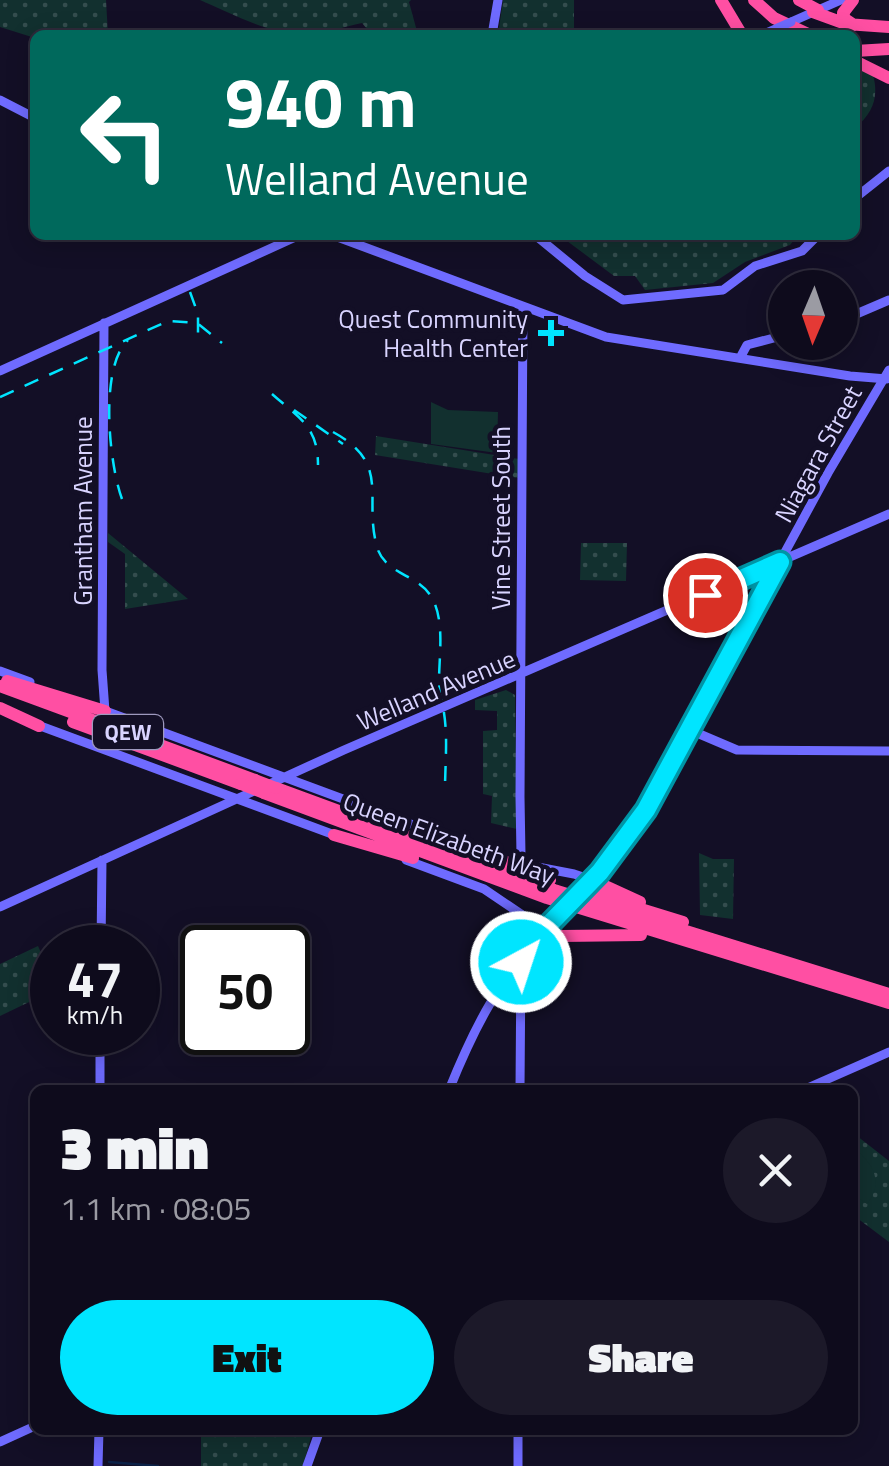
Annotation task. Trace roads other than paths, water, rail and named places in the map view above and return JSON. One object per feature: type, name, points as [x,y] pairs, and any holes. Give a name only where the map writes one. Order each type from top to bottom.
[{"type":"highway","points":[[722,0],[739,30]]},
{"type":"highway","points":[[742,0],[780,30]]},
{"type":"highway","points":[[754,0],[774,18],[799,30]]},
{"type":"highway","points":[[798,0],[810,13],[856,26],[889,27]]},
{"type":"highway","points":[[853,0],[843,13],[856,26]]},
{"type":"highway","points":[[860,47],[889,46]]},
{"type":"highway","points":[[860,64],[889,78]]},
{"type":"highway","points":[[0,683],[98,706]]},
{"type":"highway","name":"Queen Elizabeth Way","points":[[0,683],[248,782]]},
{"type":"highway","name":"Queen Elizabeth Way","points":[[0,695],[248,782],[275,786],[554,890],[889,994]]},
{"type":"highway","points":[[0,710],[39,726]]},
{"type":"highway","name":"Queen Elizabeth Way","points":[[275,786],[522,890],[889,1003]]},
{"type":"highway","points":[[334,834],[522,890]]},
{"type":"highway","points":[[450,839],[554,882],[788,956],[845,980]]},
{"type":"highway","points":[[587,882],[692,925]]},
{"type":"highway","points":[[544,928],[562,936],[628,933],[740,960]]},
{"type":"street","points":[[493,30],[498,0]]},
{"type":"street","points":[[772,30],[841,0]]},
{"type":"street","points":[[0,100],[30,115]]},
{"type":"street","points":[[860,194],[889,172]]},
{"type":"street","points":[[0,371],[289,240]]},
{"type":"street","points":[[345,240],[608,338],[886,380]]},
{"type":"street","points":[[541,240],[585,276],[623,300],[723,290],[755,266],[802,251],[813,240]]},
{"type":"street","points":[[858,315],[889,300]]},
{"type":"street","name":"Vine Street South","points":[[523,307],[520,850],[524,864]]},
{"type":"street","name":"Grantham Avenue","points":[[98,706],[104,323]]},
{"type":"street","points":[[740,358],[747,345],[768,339]]},
{"type":"street","name":"Niagara Street","points":[[451,1085],[480,1016],[521,956],[639,820],[889,370]]},
{"type":"street","name":"Welland Avenue","points":[[0,908],[218,807],[275,786],[302,770],[889,514]]},
{"type":"street","points":[[749,575],[763,575],[765,590]]},
{"type":"street","points":[[0,671],[98,706],[275,786],[302,784],[450,839],[587,882]]},
{"type":"street","points":[[500,685],[513,690],[520,699]]},
{"type":"street","points":[[39,726],[475,885],[544,928]]},
{"type":"street","points":[[690,730],[737,750],[889,752]]},
{"type":"street","points":[[302,770],[302,784]]},
{"type":"street","points":[[218,807],[220,793]]},
{"type":"street","points":[[510,859],[520,850]]},
{"type":"street","points":[[101,925],[102,860]]},
{"type":"street","points":[[498,960],[521,956],[520,1085]]},
{"type":"street","points":[[512,969],[522,983]]},
{"type":"street","points":[[814,1085],[889,1052]]},
{"type":"street","points":[[100,1055],[100,1085]]},
{"type":"street","points":[[0,1442],[30,1428]]},
{"type":"street","points":[[98,1466],[99,1435]]},
{"type":"street","points":[[307,1466],[318,1435]]},
{"type":"street","points":[[518,1435],[518,1466]]},
{"type":"waterway","points":[[109,1462],[158,1466]]},
{"type":"railway","points":[[190,292],[198,314],[198,333]]},
{"type":"railway","points":[[0,397],[168,321],[197,323],[222,343]]},
{"type":"railway","points":[[122,499],[113,463],[109,416],[113,371],[128,340]]},
{"type":"railway","points":[[272,394],[311,432],[318,465]]},
{"type":"railway","points":[[294,410],[343,444]]},
{"type":"railway","points":[[333,432],[363,456],[369,469],[374,529],[381,556],[426,590],[436,607],[439,686],[446,732],[445,790]]},
{"type":"place","name":"Quest Community Health Center","points":[[551,333]]}]
